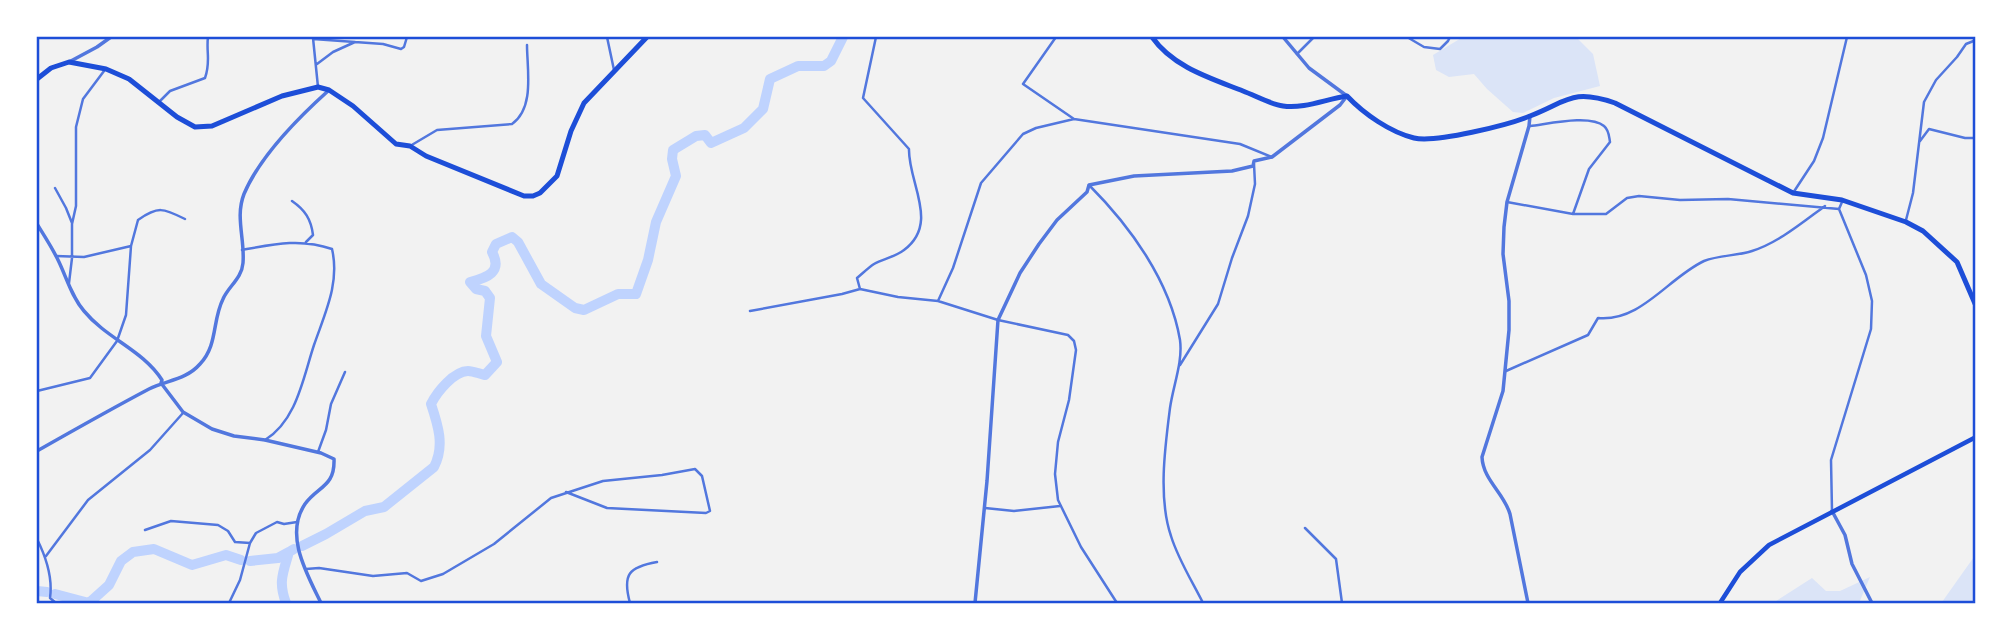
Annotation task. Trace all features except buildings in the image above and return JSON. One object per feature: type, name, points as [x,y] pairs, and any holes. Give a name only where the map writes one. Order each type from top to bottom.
[{"type":"highway","points":[[37,79],[51,68],[69,62],[106,69],[130,79],[177,117],[195,127],[212,126],[282,96],[318,87],[330,90],[360,111],[396,144],[410,146],[426,156],[487,182],[524,196],[533,196],[557,176],[571,131],[584,103],[647,37]]},
{"type":"highway","points":[[1152,37],[1158,46],[1186,67],[1282,106],[1299,107],[1347,96],[1384,124],[1416,139],[1469,132],[1530,116],[1566,98],[1597,97],[1615,103],[1793,193],[1842,200],[1906,222],[1923,231],[1957,262],[1976,306]]},
{"type":"main road","points":[[1720,603],[1740,572],[1760,551],[1976,437]]},
{"type":"street","points":[[69,62],[111,37]]},
{"type":"street","points":[[159,102],[170,91],[205,78],[210,56],[206,47],[208,37]]},
{"type":"street","points":[[318,87],[313,38],[383,44],[401,49],[407,37]]},
{"type":"street","points":[[607,37],[614,70]]},
{"type":"street","points":[[860,289],[857,278],[874,264],[904,251],[918,234],[922,213],[919,193],[909,163],[909,149],[863,98],[876,37]]},
{"type":"street","points":[[1056,37],[1023,84],[1074,119]]},
{"type":"street","points":[[1254,161],[1272,157],[1333,111],[1347,96],[1309,68],[1283,37]]},
{"type":"street","points":[[1297,54],[1314,37]]},
{"type":"street","points":[[1407,37],[1424,47],[1440,49],[1450,37]]},
{"type":"street","points":[[1793,193],[1814,161],[1823,138],[1847,37]]},
{"type":"street","points":[[1906,222],[1913,193],[1924,102],[1936,80],[1966,44],[1976,40]]},
{"type":"street","points":[[317,64],[333,52],[355,42]]},
{"type":"street","points":[[410,146],[437,130],[512,124],[519,120],[528,94],[527,45]]},
{"type":"street","points":[[69,285],[72,224],[76,206],[76,127],[83,99],[106,69]]},
{"type":"street","points":[[37,451],[161,383],[175,381],[189,374],[200,364],[211,349],[223,299],[234,285],[243,264],[240,221],[243,195],[259,167],[288,130],[330,90]]},
{"type":"street","points":[[1528,603],[1506,500],[1482,467],[1484,444],[1503,391],[1506,370],[1509,301],[1503,254],[1507,202],[1530,126],[1530,116]]},
{"type":"street","points":[[938,302],[953,268],[981,183],[1023,134],[1036,128],[1074,119],[1240,144],[1272,157]]},
{"type":"street","points":[[1530,126],[1590,119],[1603,125],[1608,131],[1610,142],[1589,169],[1573,214]]},
{"type":"street","points":[[1919,142],[1929,129],[1976,138]]},
{"type":"street","points":[[1089,185],[1134,176],[1233,171],[1253,166],[1254,161]]},
{"type":"street","points":[[1178,368],[1218,304],[1248,216],[1255,184],[1254,161]]},
{"type":"street","points":[[975,603],[985,508],[998,320],[1020,273],[1039,244],[1057,220],[1087,192],[1089,185]]},
{"type":"street","points":[[1089,185],[1128,228],[1159,278],[1180,341],[1165,464],[1167,518],[1171,537],[1203,603]]},
{"type":"street","points":[[55,188],[72,224]]},
{"type":"street","points":[[1507,202],[1573,214],[1605,214],[1627,198],[1639,196],[1679,200],[1728,199],[1839,209]]},
{"type":"street","points":[[1842,200],[1839,209],[1866,275],[1872,302],[1871,329],[1847,416],[1831,460],[1832,511],[1845,535],[1852,564],[1872,603]]},
{"type":"street","points":[[292,201],[305,211],[312,222],[313,235],[319,244]]},
{"type":"street","points":[[1506,370],[1588,334],[1598,317],[1607,318],[1630,313],[1705,261],[1752,251],[1793,230],[1825,206]]},
{"type":"street","points":[[37,391],[90,378],[117,341],[126,315],[131,246],[138,220],[153,209],[167,210],[185,219]]},
{"type":"street","points":[[37,224],[82,310],[117,341],[146,359],[184,412],[212,429],[234,436],[318,452],[334,459],[333,474],[323,489],[305,504],[297,522],[296,537],[321,603]]},
{"type":"street","points":[[306,242],[313,235]]},
{"type":"street","points":[[242,250],[289,242],[319,244],[332,249],[336,267],[325,318],[302,388],[284,422],[265,440]]},
{"type":"street","points":[[56,256],[72,258],[131,246]]},
{"type":"street","points":[[750,310],[860,289],[938,302],[998,320],[1068,335],[1074,341],[1075,359],[1069,400],[1058,442],[1055,474],[1060,506],[1081,547],[1117,603]]},
{"type":"street","points":[[318,452],[331,404],[345,372]]},
{"type":"street","points":[[46,556],[88,500],[150,450],[184,412]]},
{"type":"street","points":[[306,569],[319,568],[373,576],[407,573],[421,581],[436,577],[494,544],[544,502],[566,492],[603,481],[662,475],[689,468],[695,469],[702,476],[710,511],[619,509],[596,505],[566,492]]},
{"type":"street","points":[[985,508],[1014,511],[1060,506]]},
{"type":"street","points":[[145,530],[171,521],[218,525],[228,531],[235,542],[250,543]]},
{"type":"street","points":[[229,603],[256,533],[277,522],[297,522]]},
{"type":"street","points":[[1305,528],[1336,559],[1342,603]]},
{"type":"street","points":[[37,539],[46,556],[52,587],[50,598],[56,603]]},
{"type":"street","points":[[630,603],[626,586],[630,572],[638,566],[657,562]]},
{"type":"shaded area","points":[[1463,37],[1576,37],[1593,54],[1600,86],[1554,98],[1523,113],[1513,112],[1474,74],[1449,77],[1436,70],[1433,55]]},
{"type":"shaded area","points":[[1976,554],[1976,603],[1940,603],[1942,602]]},
{"type":"shaded area","points":[[1870,577],[1859,603],[1773,603],[1812,578],[1826,591],[1840,591]]},
{"type":"waterway","points":[[302,546],[365,511],[384,507],[434,467],[440,443],[431,404],[457,374],[468,371],[485,375],[497,362],[486,336],[490,298],[485,291],[476,289],[470,282],[492,273],[496,265],[492,252],[496,244],[512,237],[518,242],[541,284],[575,308],[584,310],[618,294],[636,294],[648,260],[656,222],[676,176],[673,150],[696,136],[705,135],[711,143],[744,128],[763,109],[770,79],[798,66],[824,66],[831,61],[843,37]]},
{"type":"waterway","points":[[55,594],[89,603],[109,585],[121,561],[133,552],[154,549],[192,565],[226,555],[241,560]]},
{"type":"waterway","points":[[286,603],[282,578],[289,552],[294,549]]},
{"type":"waterway","points":[[250,561],[278,558],[289,552]]},
{"type":"waterway","points":[[37,591],[47,592]]}]
